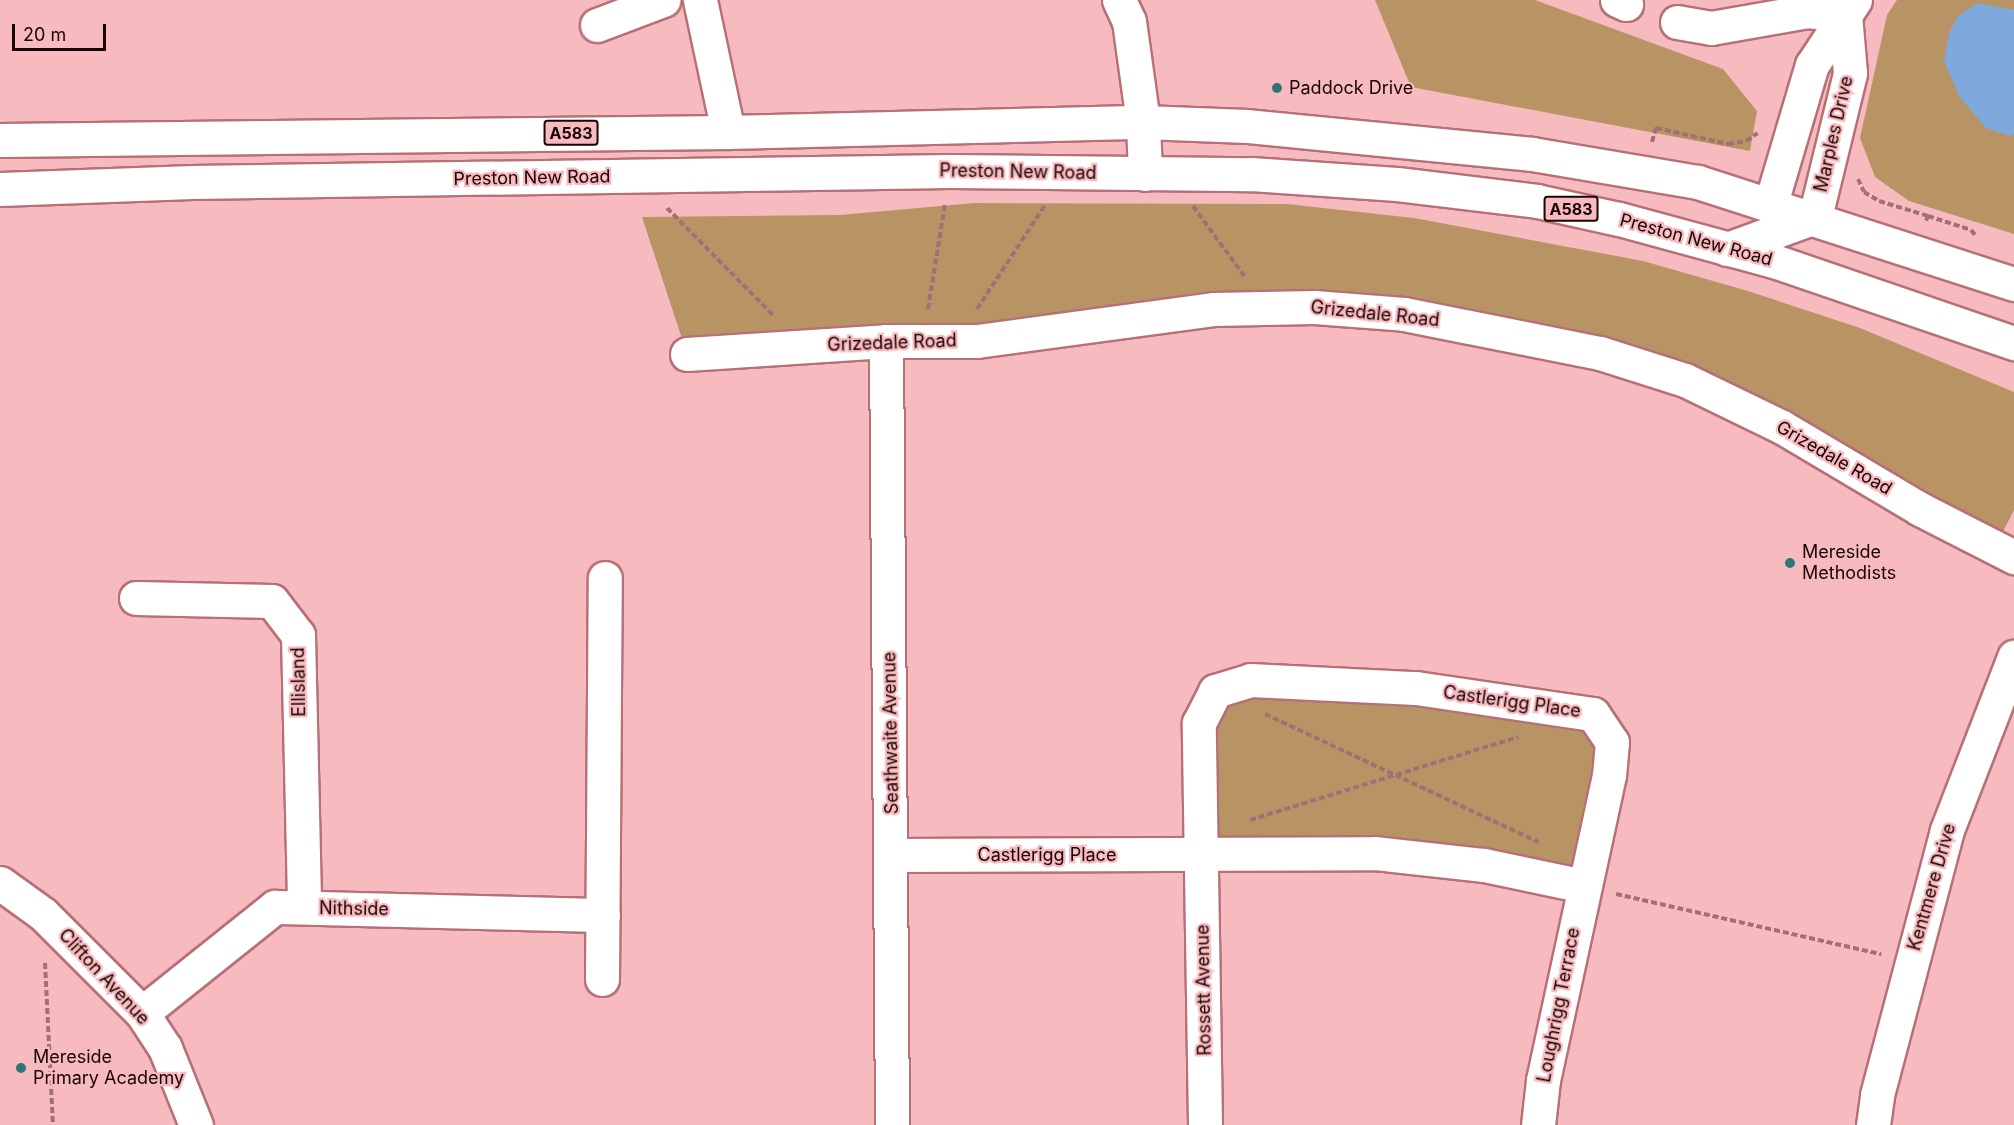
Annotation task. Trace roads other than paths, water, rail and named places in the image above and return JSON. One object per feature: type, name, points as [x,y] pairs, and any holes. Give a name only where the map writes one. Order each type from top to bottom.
[{"type":"main road","points":[[597,25],[663,0]]},
{"type":"main road","points":[[700,0],[728,132]]},
{"type":"main road","points":[[1119,0],[1129,21],[1143,122],[1157,174]]},
{"type":"main road","points":[[1677,22],[1711,28],[1808,11],[1850,8]]},
{"type":"main road","name":"Marples Drive","points":[[1790,216],[1850,73],[1850,8]]},
{"type":"main road","name":"Marples Drive","points":[[1790,216],[1812,65],[1850,8]]},
{"type":"main road","name":"A583","points":[[0,140],[728,132],[1143,122],[1247,126],[1443,143],[1645,172],[1698,182],[1790,216],[2014,284]]},
{"type":"main road","name":"Preston New Road","points":[[0,189],[192,182],[950,171],[1251,174],[1397,184],[1537,201],[1727,249],[1826,278],[2014,343]]},
{"type":"main road","points":[[1727,249],[1790,216],[1826,278]]},
{"type":"main road","name":"Grizedale Road","points":[[687,354],[886,341],[956,341],[1077,330],[1214,309],[1267,307],[1404,314],[1513,333],[1600,353],[1685,380],[1782,427],[1920,509],[2014,557]]},
{"type":"main road","name":"Seathwaite Avenue","points":[[886,341],[892,855],[892,1125]]},
{"type":"main road","points":[[602,979],[605,578]]},
{"type":"main road","name":"Ellisland","points":[[136,598],[272,601],[298,635],[304,907]]},
{"type":"main road","name":"Kentmere Drive","points":[[1873,1125],[1911,961],[1947,830],[2014,657]]},
{"type":"main road","name":"Castlerigg Place","points":[[892,855],[1202,845],[1375,853],[1586,876],[1609,775],[1612,742],[1593,714],[1416,688],[1250,680],[1215,692],[1199,723],[1202,845]]},
{"type":"main road","name":"Rossett Avenue","points":[[1202,845],[1205,1125]]},
{"type":"main road","name":"Loughrigg Terrace","points":[[1538,1125],[1543,1080],[1586,876]]},
{"type":"main road","name":"Clifton Avenue","points":[[0,884],[43,914],[142,1013],[165,1048],[196,1125]]},
{"type":"main road","name":"Nithside","points":[[142,1013],[275,907],[603,915]]},
{"type":"water","points":[[1977,3],[2014,10],[2014,134],[2010,136],[1986,128],[1959,96],[1944,61],[1949,33],[1958,16]]},
{"type":"place","name":"Paddock Drive","points":[[1277,88]]},
{"type":"place","name":"Mereside Methodists","points":[[1790,563]]},
{"type":"place","name":"Mereside Primary Academy","points":[[21,1068]]}]
